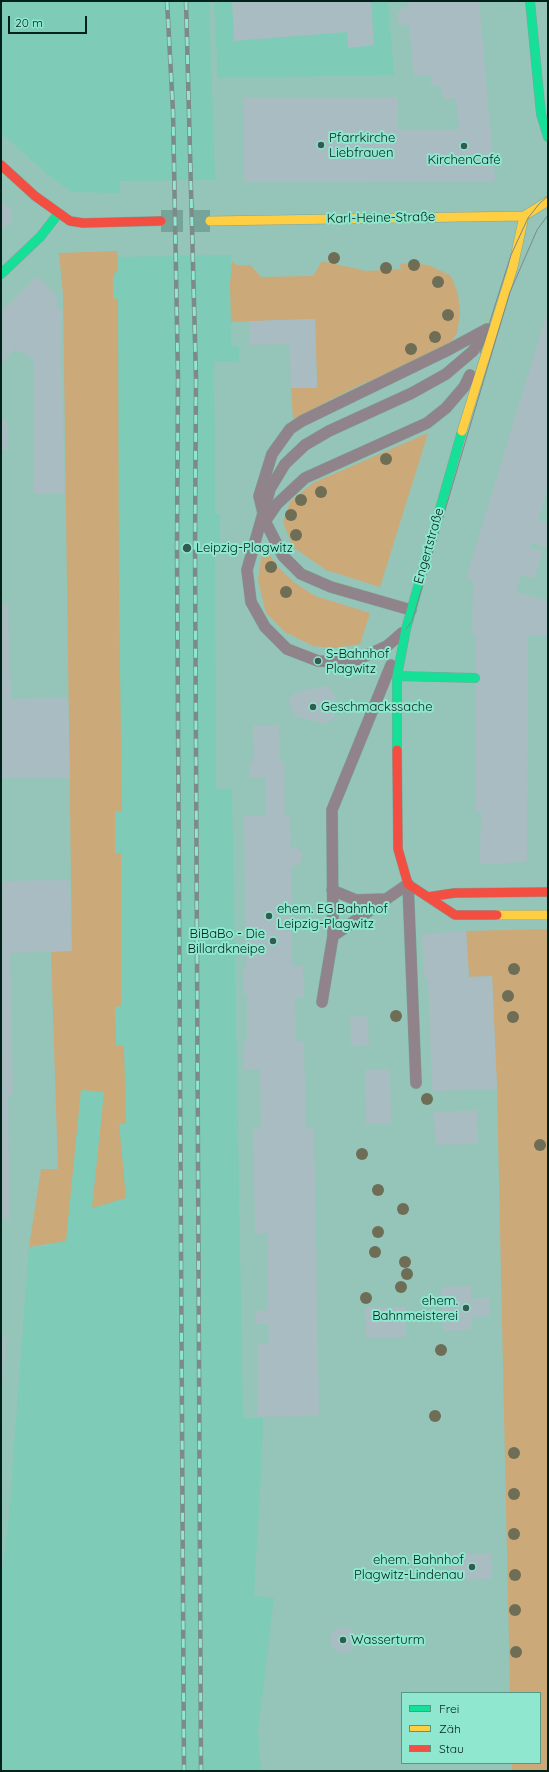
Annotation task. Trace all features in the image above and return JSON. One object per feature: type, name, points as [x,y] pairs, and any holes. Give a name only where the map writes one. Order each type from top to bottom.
[{"type":"street","points":[[530,1],[541,114],[548,137]]},
{"type":"street","points":[[1,165],[58,214],[70,221],[83,223],[161,221]]},
{"type":"street","points":[[524,216],[548,201]]},
{"type":"street","points":[[1,274],[41,236],[58,214]]},
{"type":"street","name":"Karl-Heine-Straße","points":[[210,220],[524,216]]},
{"type":"street","name":"Engertstraße","points":[[408,884],[398,849],[397,676],[411,610],[471,398],[491,340],[491,328],[513,268],[524,216]]},
{"type":"street","points":[[397,676],[475,678]]},
{"type":"street","points":[[408,884],[455,915],[548,915]]},
{"type":"street","points":[[428,897],[454,893],[548,892]]},
{"type":"lane","points":[[411,610],[331,587],[301,574],[283,556],[264,516],[259,496],[272,454],[290,429],[302,421],[491,328]]},
{"type":"lane","points":[[406,629],[387,646],[352,662],[318,661],[287,649],[265,627],[251,602],[247,570],[264,516],[270,489],[285,464],[305,445],[329,431],[412,393],[446,374],[473,351],[491,328]]},
{"type":"lane","points":[[264,516],[305,478],[426,423],[446,408],[464,387],[480,353],[491,340]]},
{"type":"lane","points":[[322,1002],[333,936],[332,810],[406,629]]},
{"type":"lane","points":[[333,936],[408,884]]},
{"type":"lane","points":[[408,884],[416,1083]]},
{"type":"lane","points":[[332,890],[356,900],[388,899]]},
{"type":"shaded area","points":[[1,1],[209,1],[215,180],[120,181],[120,193],[72,192],[52,178],[1,133]]},
{"type":"shaded area","points":[[214,1],[388,1],[394,75],[218,78]]},
{"type":"shaded area","points":[[117,251],[118,270],[113,276],[113,298],[118,299],[119,601],[122,811],[115,811],[115,853],[121,853],[121,1006],[115,1007],[116,1045],[124,1045],[126,1123],[119,1124],[126,1198],[92,1208],[104,1092],[81,1090],[66,1241],[29,1247],[41,1169],[58,1169],[51,952],[72,951],[63,294],[59,253]]},
{"type":"shaded area","points":[[231,255],[231,346],[239,347],[239,362],[214,362],[215,514],[220,514],[220,545],[215,545],[216,789],[232,789],[243,1418],[263,1418],[254,1596],[274,1598],[258,1730],[261,1771],[1,1771],[1,1580],[8,1527],[29,1247],[48,1246],[58,1169],[91,765],[107,257]]},
{"type":"shaded area","points":[[232,261],[238,266],[250,265],[261,277],[313,276],[322,261],[366,271],[401,269],[400,264],[415,263],[431,266],[451,276],[458,294],[460,314],[457,333],[449,345],[356,387],[293,419],[291,388],[317,387],[315,319],[231,322],[230,284]]},
{"type":"shaded area","points":[[428,433],[380,587],[326,570],[293,547],[283,522],[290,502],[313,483]]},
{"type":"shaded area","points":[[263,545],[277,566],[295,583],[315,596],[370,613],[360,644],[335,648],[313,646],[285,632],[266,613],[258,580]]},
{"type":"shaded area","points":[[548,929],[548,1771],[512,1771],[512,1764],[541,1764],[541,1692],[510,1692],[497,1089],[492,976],[469,977],[466,931]]},
{"type":"building","points":[[232,1],[371,1],[374,45],[348,48],[347,32],[234,41]]},
{"type":"building","points":[[407,1],[479,1],[495,181],[244,182],[244,98],[398,97],[398,129],[459,129],[456,98],[443,100],[441,85],[431,86],[431,75],[414,76],[409,24],[403,26],[398,21],[397,15],[402,8],[408,8]]},
{"type":"building","points":[[1,201],[11,210],[12,221],[1,231]]},
{"type":"building","points":[[37,276],[59,299],[54,304],[62,311],[61,357],[65,494],[33,494],[33,358],[15,349],[1,364],[1,312]]},
{"type":"building","points":[[548,309],[548,487],[538,520],[548,523],[548,548],[531,543],[530,548],[543,551],[534,579],[521,575],[516,592],[548,601],[548,636],[528,635],[527,862],[480,864],[481,811],[476,811],[476,634],[472,634],[473,580],[466,578]]},
{"type":"building","points":[[315,319],[317,388],[291,388],[290,344],[250,345],[250,321]]},
{"type":"building","points":[[1,419],[7,419],[8,450],[1,450]]},
{"type":"building","points":[[1,604],[8,604],[11,699],[68,698],[70,778],[1,778]]},
{"type":"building","name":"Geschmackssache","points":[[327,686],[333,693],[337,703],[336,712],[332,720],[325,724],[295,716],[289,703],[291,697],[296,692]]},
{"type":"building","points":[[253,725],[279,725],[280,762],[284,761],[285,815],[290,815],[291,847],[296,847],[302,852],[302,860],[297,866],[291,866],[292,966],[303,966],[304,998],[295,998],[296,1041],[304,1041],[306,1128],[314,1127],[319,1416],[258,1417],[257,1344],[269,1344],[268,1324],[256,1324],[256,1311],[268,1310],[267,1233],[255,1233],[253,1128],[261,1128],[260,1069],[244,1069],[244,1042],[247,1042],[247,994],[243,994],[243,967],[246,967],[244,816],[266,815],[265,778],[250,778],[250,762],[254,762]]},
{"type":"building","points":[[70,880],[71,951],[10,953],[13,1095],[8,1095],[10,1219],[1,1220],[1,881]]},
{"type":"building","points":[[466,931],[469,977],[492,976],[497,1089],[432,1091],[428,978],[424,978],[422,934]]},
{"type":"building","points":[[368,1016],[369,1045],[351,1046],[350,1017]]},
{"type":"building","points":[[365,1069],[390,1069],[391,1123],[366,1124]]},
{"type":"building","points":[[477,1110],[478,1144],[435,1145],[434,1112]]},
{"type":"building","name":"ehem. Bahnmeisterei","points":[[471,1286],[471,1299],[489,1298],[490,1316],[472,1317],[472,1330],[443,1331],[441,1287]]},
{"type":"building","points":[[365,1307],[405,1307],[406,1337],[366,1338]]},
{"type":"building","points":[[7,1336],[3,1380],[1,1380],[1,1337]]},
{"type":"building","name":"ehem. Bahnhof Plagwitz-Lindenau","points":[[451,1554],[491,1554],[492,1579],[452,1580]]},
{"type":"building","name":"Wasserturm","points":[[343,1627],[352,1631],[356,1640],[352,1649],[343,1653],[334,1649],[330,1640],[334,1631]]},
{"type":"tunnel","points":[[161,221],[210,221]]},
{"type":"tram line","points":[[480,353],[511,255],[528,218],[539,204],[548,196]]},
{"type":"tram line","points":[[406,629],[412,621],[510,292],[537,230],[548,215]]},
{"type":"railway","points":[[167,1],[173,111],[178,378],[177,548],[184,1771]]},
{"type":"railway","points":[[186,1],[196,378],[195,547],[201,1771]]},
{"type":"traffic: fast","points":[[530,1],[541,114],[548,137]]},
{"type":"traffic: fast","points":[[1,274],[41,236],[58,214]]},
{"type":"traffic: fast","points":[[397,750],[397,676],[406,629],[462,431]]},
{"type":"traffic: fast","points":[[397,676],[475,678]]},
{"type":"traffic: slow","points":[[210,221],[524,216],[548,201]]},
{"type":"traffic: slow","points":[[462,431],[513,267],[524,216]]},
{"type":"traffic: slow","points":[[497,915],[548,915]]},
{"type":"traffic: jam","points":[[1,165],[35,196],[70,221],[83,223],[161,221]]},
{"type":"traffic: jam","points":[[397,750],[398,849],[408,884],[455,915],[497,915]]},
{"type":"traffic: jam","points":[[428,897],[454,893],[548,892]]},
{"type":"place","name":"Pfarrkirche Liebfrauen","points":[[321,145]]},
{"type":"place","name":"KirchenCafé","points":[[464,146]]},
{"type":"place","name":"Leipzig-Plagwitz","points":[[187,548]]},
{"type":"place","name":"S-Bahnhof Plagwitz","points":[[318,661]]},
{"type":"place","name":"Geschmackssache","points":[[313,707]]},
{"type":"place","name":"ehem. EG Bahnhof Leipzig-Plagwitz","points":[[269,916]]},
{"type":"place","name":"BiBaBo - Die Billardkneipe","points":[[273,941]]},
{"type":"place","name":"ehem. Bahnmeisterei","points":[[466,1308]]},
{"type":"place","name":"ehem. Bahnhof Plagwitz-Lindenau","points":[[472,1567]]},
{"type":"place","name":"Wasserturm","points":[[343,1640]]}]
